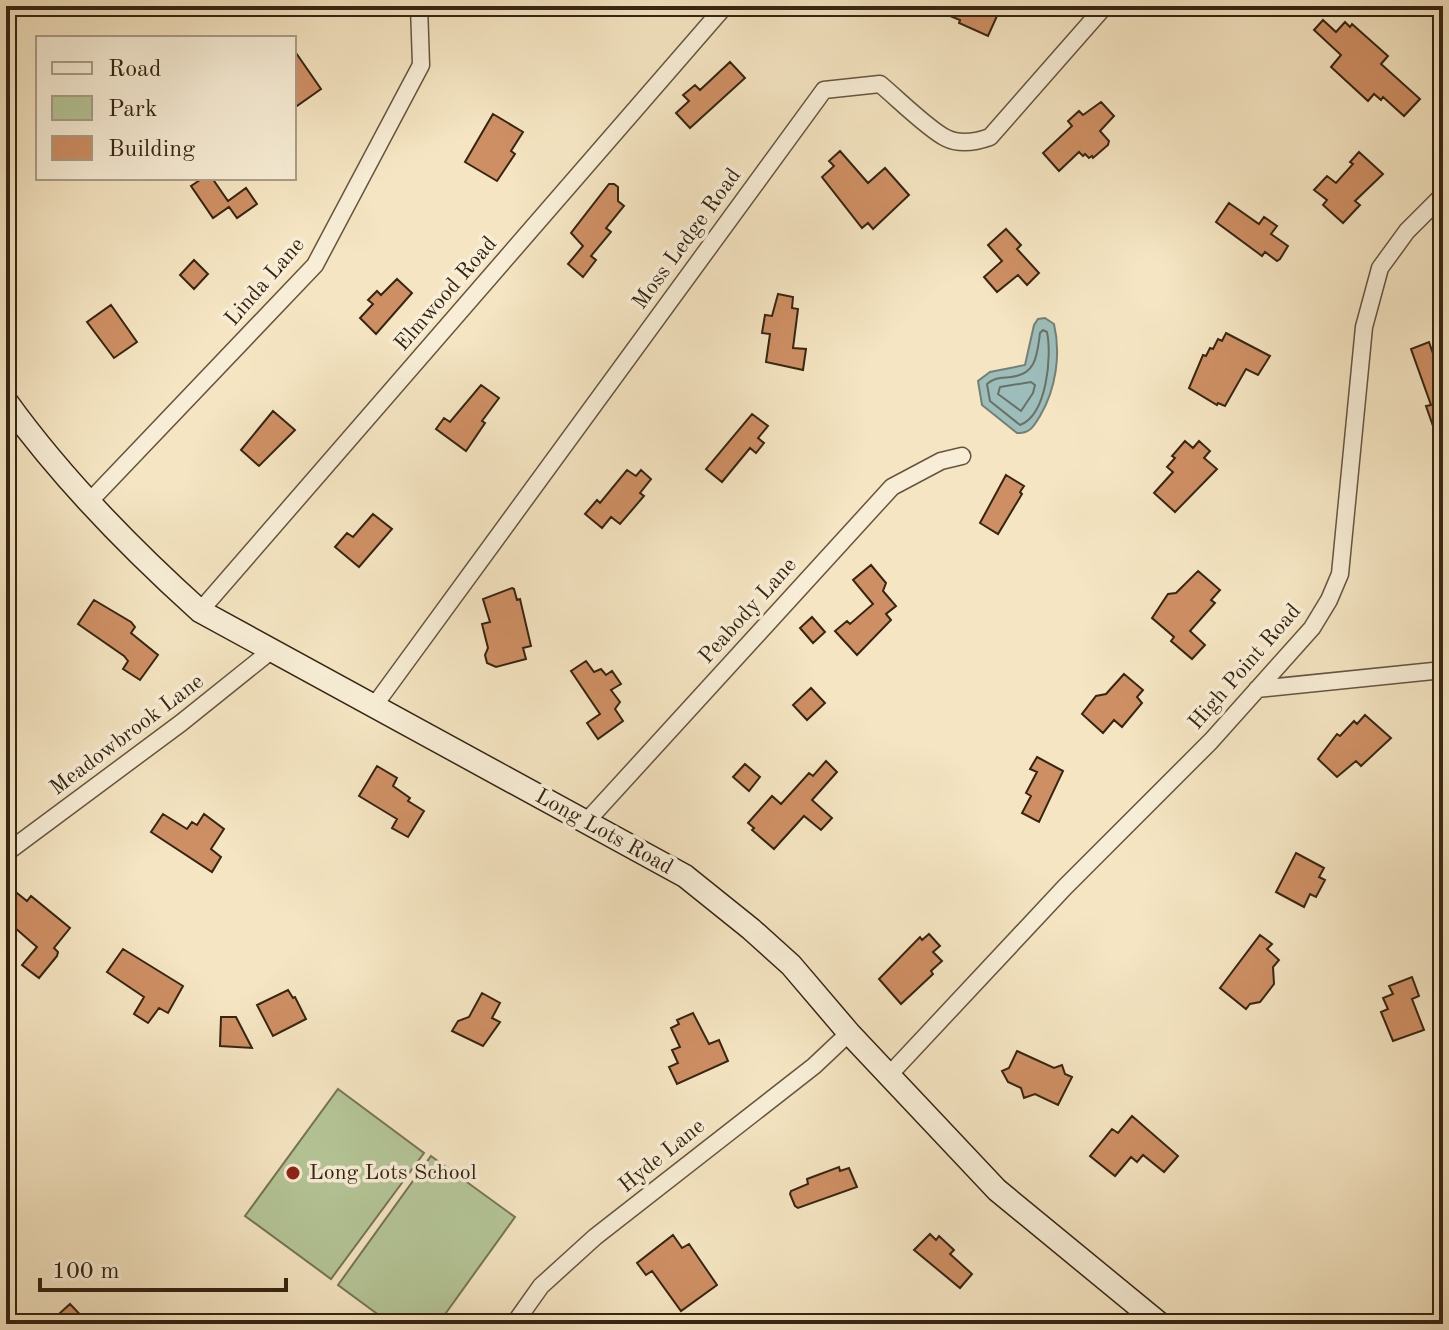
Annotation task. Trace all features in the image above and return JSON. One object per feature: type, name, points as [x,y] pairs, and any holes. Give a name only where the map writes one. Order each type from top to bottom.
[{"type":"main road","name":"Long Lots Road","points":[[6,401],[89,502],[143,560],[200,611],[685,876],[791,965],[849,1033],[997,1190],[1160,1324]]},
{"type":"street","name":"Linda Lane","points":[[89,502],[315,265],[421,65],[419,6]]},
{"type":"street","name":"Elmwood Road","points":[[200,611],[725,6]]},
{"type":"street","name":"Moss Ledge Road","points":[[374,706],[824,90],[880,84],[946,138],[979,141],[990,137],[1105,6]]},
{"type":"street","name":"High Point Road","points":[[890,1074],[1065,887],[1211,741],[1312,628],[1340,574],[1362,343],[1380,268],[1407,231],[1443,195]]},
{"type":"street","name":"Peabody Lane","points":[[586,822],[892,487],[941,461],[962,456]]},
{"type":"street","name":"Meadowbrook Lane","points":[[6,853],[181,723],[272,650]]},
{"type":"street","points":[[1257,689],[1443,670]]},
{"type":"street","name":"Hyde Lane","points":[[514,1324],[541,1286],[595,1237],[814,1066],[849,1033]]},
{"type":"green space","points":[[338,1089],[424,1153],[331,1279],[245,1216]]},
{"type":"green space","points":[[431,1156],[515,1217],[438,1324],[391,1324],[338,1285]]},
{"type":"water","points":[[1045,318],[1054,324],[1056,335],[1057,359],[1053,383],[1034,426],[1017,433],[982,405],[978,381],[990,372],[1025,365],[1034,325],[1038,319]]},
{"type":"building","points":[[955,6],[975,6],[997,16],[988,36],[950,16]]},
{"type":"building","points":[[1323,20],[1336,32],[1345,22],[1350,27],[1352,24],[1388,56],[1381,64],[1420,99],[1404,116],[1383,97],[1381,100],[1374,94],[1368,101],[1331,67],[1341,55],[1314,30]]},
{"type":"building","points":[[296,53],[321,89],[296,107]]},
{"type":"building","points":[[730,62],[745,78],[690,128],[676,113],[689,101],[683,95],[695,85],[700,90]]},
{"type":"building","points":[[1101,102],[1114,116],[1100,131],[1109,141],[1108,145],[1093,158],[1079,152],[1059,171],[1043,153],[1072,126],[1068,121],[1079,111],[1083,115]]},
{"type":"building","points":[[493,114],[523,132],[511,151],[515,154],[497,181],[465,162]]},
{"type":"building","points":[[840,151],[868,183],[885,168],[909,195],[873,229],[868,223],[862,228],[822,177],[834,166],[829,161]]},
{"type":"building","points":[[1359,152],[1383,174],[1355,201],[1360,205],[1343,223],[1323,205],[1327,200],[1314,190],[1327,176],[1336,183]]},
{"type":"building","points":[[200,180],[213,180],[228,201],[246,188],[257,204],[237,218],[229,207],[213,218],[191,186]]},
{"type":"building","points":[[609,184],[618,187],[618,201],[624,206],[606,228],[611,232],[591,256],[596,260],[583,277],[568,264],[583,246],[571,233]]},
{"type":"building","points":[[1229,203],[1259,224],[1264,217],[1277,226],[1271,234],[1288,246],[1280,259],[1277,261],[1265,252],[1262,256],[1216,222]]},
{"type":"building","points":[[1006,229],[1021,245],[1017,249],[1039,273],[1027,285],[1018,275],[997,292],[984,277],[1002,261],[988,245]]},
{"type":"building","points":[[194,260],[208,274],[194,289],[180,275]]},
{"type":"building","points":[[397,279],[412,293],[376,334],[360,318],[373,304],[368,300],[377,291],[381,295]]},
{"type":"building","points":[[778,294],[793,297],[792,308],[798,309],[793,348],[806,349],[803,370],[766,362],[770,334],[762,333],[765,315],[772,316]]},
{"type":"building","points":[[111,305],[137,342],[114,358],[87,322]]},
{"type":"building","points":[[1226,333],[1270,356],[1258,375],[1246,369],[1225,406],[1217,405],[1189,388],[1203,355],[1206,356],[1210,348],[1213,349],[1218,339],[1222,341]]},
{"type":"building","points":[[1429,342],[1436,362],[1443,360],[1441,434],[1438,424],[1433,426],[1426,406],[1431,405],[1411,349]]},
{"type":"building","points":[[481,385],[499,398],[466,451],[436,429],[444,418],[450,422]]},
{"type":"building","points":[[273,411],[295,430],[259,466],[241,450]]},
{"type":"building","points":[[752,414],[768,426],[758,438],[764,443],[756,453],[750,448],[722,482],[706,469]]},
{"type":"building","points":[[1185,441],[1193,448],[1199,441],[1210,451],[1204,458],[1217,469],[1175,512],[1154,493],[1173,472],[1167,467]]},
{"type":"building","points":[[627,470],[636,476],[641,470],[651,479],[640,493],[644,496],[620,524],[611,517],[602,528],[585,514],[597,500],[600,503]]},
{"type":"building","points":[[1006,475],[1024,486],[998,534],[980,523]]},
{"type":"building","points":[[373,514],[392,529],[359,567],[335,547],[347,533],[353,537]]},
{"type":"building","points":[[871,565],[886,583],[883,591],[896,606],[886,614],[891,620],[857,655],[835,631],[847,621],[850,624],[873,604],[853,580]]},
{"type":"building","points":[[1198,571],[1220,590],[1211,600],[1215,603],[1190,631],[1205,645],[1192,659],[1171,641],[1174,637],[1152,618],[1168,594],[1176,593]]},
{"type":"building","points":[[512,588],[517,600],[520,599],[531,646],[523,648],[526,659],[496,667],[487,663],[485,655],[488,648],[482,624],[490,622],[483,599]]},
{"type":"building","points":[[94,600],[131,622],[135,627],[131,633],[158,655],[140,680],[123,669],[128,661],[124,656],[78,624]]},
{"type":"building","points":[[812,617],[825,632],[813,643],[800,628]]},
{"type":"building","points":[[586,661],[594,672],[601,669],[606,675],[612,671],[621,684],[611,690],[620,702],[615,709],[623,721],[598,739],[587,723],[600,714],[571,671]]},
{"type":"building","points":[[1124,674],[1143,690],[1137,697],[1142,703],[1122,727],[1114,720],[1103,733],[1082,714],[1096,696],[1106,694]]},
{"type":"building","points":[[811,688],[825,703],[807,720],[793,705]]},
{"type":"building","points":[[1365,715],[1391,738],[1361,766],[1356,761],[1337,777],[1318,759],[1337,734],[1340,736],[1354,721],[1357,724]]},
{"type":"building","points":[[1037,757],[1063,771],[1039,822],[1022,813],[1031,796],[1026,793],[1037,772],[1030,769]]},
{"type":"building","points":[[826,761],[837,772],[812,800],[832,818],[821,830],[804,816],[774,849],[748,823],[772,796],[781,804],[809,773],[813,776]]},
{"type":"building","points":[[745,764],[760,777],[749,791],[733,777]]},
{"type":"building","points":[[377,766],[397,778],[393,786],[424,811],[408,837],[392,828],[397,819],[359,796]]},
{"type":"building","points":[[163,814],[187,829],[192,822],[197,825],[204,814],[224,829],[211,849],[221,857],[212,872],[151,832]]},
{"type":"building","points":[[1296,853],[1324,868],[1319,877],[1325,880],[1316,897],[1310,894],[1304,907],[1276,892]]},
{"type":"building","points":[[17,893],[27,901],[31,896],[70,928],[54,948],[57,956],[39,978],[22,965],[37,947],[6,920],[6,907]]},
{"type":"building","points":[[929,934],[940,946],[933,952],[942,961],[931,971],[933,974],[901,1004],[879,979],[920,937],[922,940]]},
{"type":"building","points":[[1260,935],[1272,944],[1267,949],[1279,960],[1273,967],[1274,984],[1260,1002],[1250,1004],[1246,1009],[1220,988]]},
{"type":"building","points":[[123,949],[183,986],[168,1013],[159,1008],[148,1023],[134,1014],[144,997],[107,972]]},
{"type":"building","points":[[1412,977],[1419,996],[1412,999],[1424,1030],[1393,1041],[1381,1012],[1388,1009],[1383,998],[1393,994],[1389,986]]},
{"type":"building","points":[[288,990],[306,1019],[273,1036],[257,1005]]},
{"type":"building","points":[[482,993],[500,1003],[492,1018],[500,1022],[483,1046],[452,1031],[458,1021],[469,1017]]},
{"type":"building","points":[[693,1013],[709,1044],[719,1040],[728,1061],[677,1084],[669,1067],[678,1063],[672,1050],[680,1047],[671,1028],[679,1024],[677,1020]]},
{"type":"building","points":[[221,1017],[236,1017],[252,1048],[220,1046]]},
{"type":"building","points":[[1017,1051],[1054,1068],[1062,1065],[1065,1074],[1072,1077],[1058,1105],[1035,1094],[1024,1098],[1021,1088],[1008,1082],[1002,1071],[1009,1068]]},
{"type":"building","points":[[1132,1116],[1178,1156],[1164,1172],[1143,1155],[1137,1162],[1131,1157],[1115,1176],[1090,1156],[1112,1129],[1118,1133]]},
{"type":"building","points":[[839,1167],[840,1171],[849,1168],[857,1187],[798,1208],[795,1206],[791,1191],[808,1184],[807,1179]]},
{"type":"building","points":[[930,1234],[936,1240],[939,1236],[954,1250],[950,1254],[972,1274],[960,1288],[914,1250]]},
{"type":"building","points":[[673,1235],[682,1248],[689,1244],[717,1285],[681,1311],[652,1271],[646,1275],[637,1263]]},
{"type":"building","points":[[70,1304],[89,1324],[48,1324]]},
{"type":"place","name":"Long Lots School","points":[[293,1173]]}]
